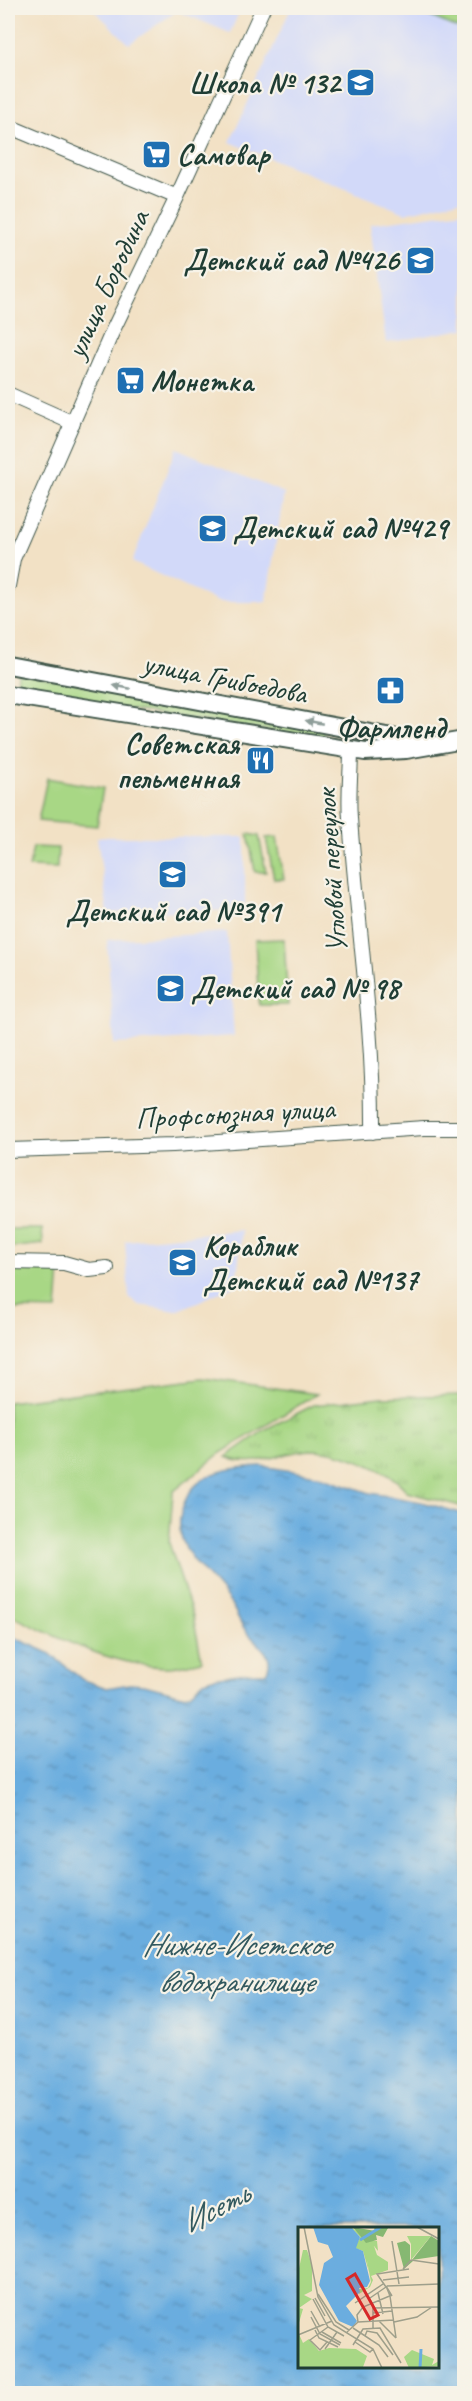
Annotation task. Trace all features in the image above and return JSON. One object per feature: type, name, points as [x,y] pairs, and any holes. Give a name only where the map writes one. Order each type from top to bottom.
[{"type":"main road","name":"улица Грибоедова","points":[[8,665],[433,745]]},
{"type":"main road","name":"улица Грибоедова","points":[[8,695],[351,750],[374,752],[465,740]]},
{"type":"street","name":"улица Бородина","points":[[8,586],[13,559],[113,330],[177,197],[263,8]]},
{"type":"street","points":[[8,126],[177,197]]},
{"type":"street","points":[[8,394],[73,423]]},
{"type":"street","name":"Угловой переулок","points":[[351,750],[350,816],[366,961],[373,1089],[372,1132]]},
{"type":"street","name":"Профсоюзная улица","points":[[8,1150],[173,1145],[423,1128],[465,1128]]},
{"type":"street","points":[[8,1262],[64,1263],[89,1270],[107,1268]]},
{"type":"shaded area","points":[[92,8],[241,8],[230,33],[177,11],[129,44]]},
{"type":"shaded area","name":"Школа № 132","points":[[291,8],[464,8],[464,199],[405,213],[230,142]]},
{"type":"shaded area","name":"Детский сад №426","points":[[464,211],[464,329],[386,343],[370,224]]},
{"type":"shaded area","name":"Детский сад №429","points":[[176,448],[284,493],[266,602],[218,602],[132,562]]},
{"type":"shaded area","name":"Детский сад №391","points":[[97,837],[245,837],[245,910],[108,913]]},
{"type":"shaded area","name":"Детский сад № 98","points":[[227,932],[234,1036],[114,1044],[107,940]]},
{"type":"shaded area","name":"Кораблик Детский сад №137","points":[[242,1230],[236,1285],[177,1311],[139,1305],[129,1297],[125,1241]]},
{"type":"green space","points":[[411,8],[432,8],[455,18],[464,19],[464,28],[457,28]]},
{"type":"green space","points":[[18,673],[325,728],[323,739],[17,692]]},
{"type":"green space","points":[[47,778],[103,788],[97,826],[38,821]]},
{"type":"green space","points":[[248,834],[259,836],[266,872],[255,872]]},
{"type":"green space","points":[[277,837],[284,879],[274,879],[266,838]]},
{"type":"green space","points":[[33,847],[58,848],[57,868],[29,867]]},
{"type":"green space","points":[[284,939],[288,1005],[259,1005],[255,940]]},
{"type":"green space","points":[[8,1229],[42,1229],[43,1244],[8,1248]]},
{"type":"green space","points":[[8,1268],[60,1270],[57,1310],[8,1309]]},
{"type":"green space","points":[[203,1378],[317,1394],[219,1454],[173,1492],[169,1543],[193,1616],[202,1661],[170,1667],[124,1661],[84,1648],[8,1614],[8,1402]]},
{"type":"green space","points":[[464,1395],[464,1507],[407,1492],[390,1476],[378,1469],[336,1453],[301,1451],[247,1462],[226,1457],[266,1429],[314,1405],[382,1397]]},
{"type":"water","name":"Нижне-Исетское водохранилище","points":[[261,1466],[317,1475],[370,1493],[421,1502],[464,1514],[464,2393],[8,2393],[8,1635],[49,1653],[83,1680],[107,1688],[130,1684],[144,1685],[182,1695],[189,1694],[204,1681],[212,1678],[246,1673],[266,1673],[269,1661],[264,1651],[245,1629],[222,1592],[191,1556],[180,1530],[180,1516],[192,1489],[208,1476],[228,1470]]},
{"type":"place","name":"Школа № 132","points":[[361,83]]},
{"type":"place","name":"Самовар","points":[[156,155]]},
{"type":"place","name":"Детский сад №426","points":[[420,260]]},
{"type":"place","name":"Монетка","points":[[130,381]]},
{"type":"place","name":"Детский сад №429","points":[[212,528]]},
{"type":"place","name":"Фармленд","points":[[391,691]]},
{"type":"place","name":"Советская пельменная","points":[[260,761]]},
{"type":"place","name":"Детский сад №391","points":[[173,874]]},
{"type":"place","name":"Детский сад № 98","points":[[170,988]]},
{"type":"place","name":"Кораблик Детский сад №137","points":[[182,1263]]},
{"type":"water label","name":"Исеть","points":[[215,2208]]}]
